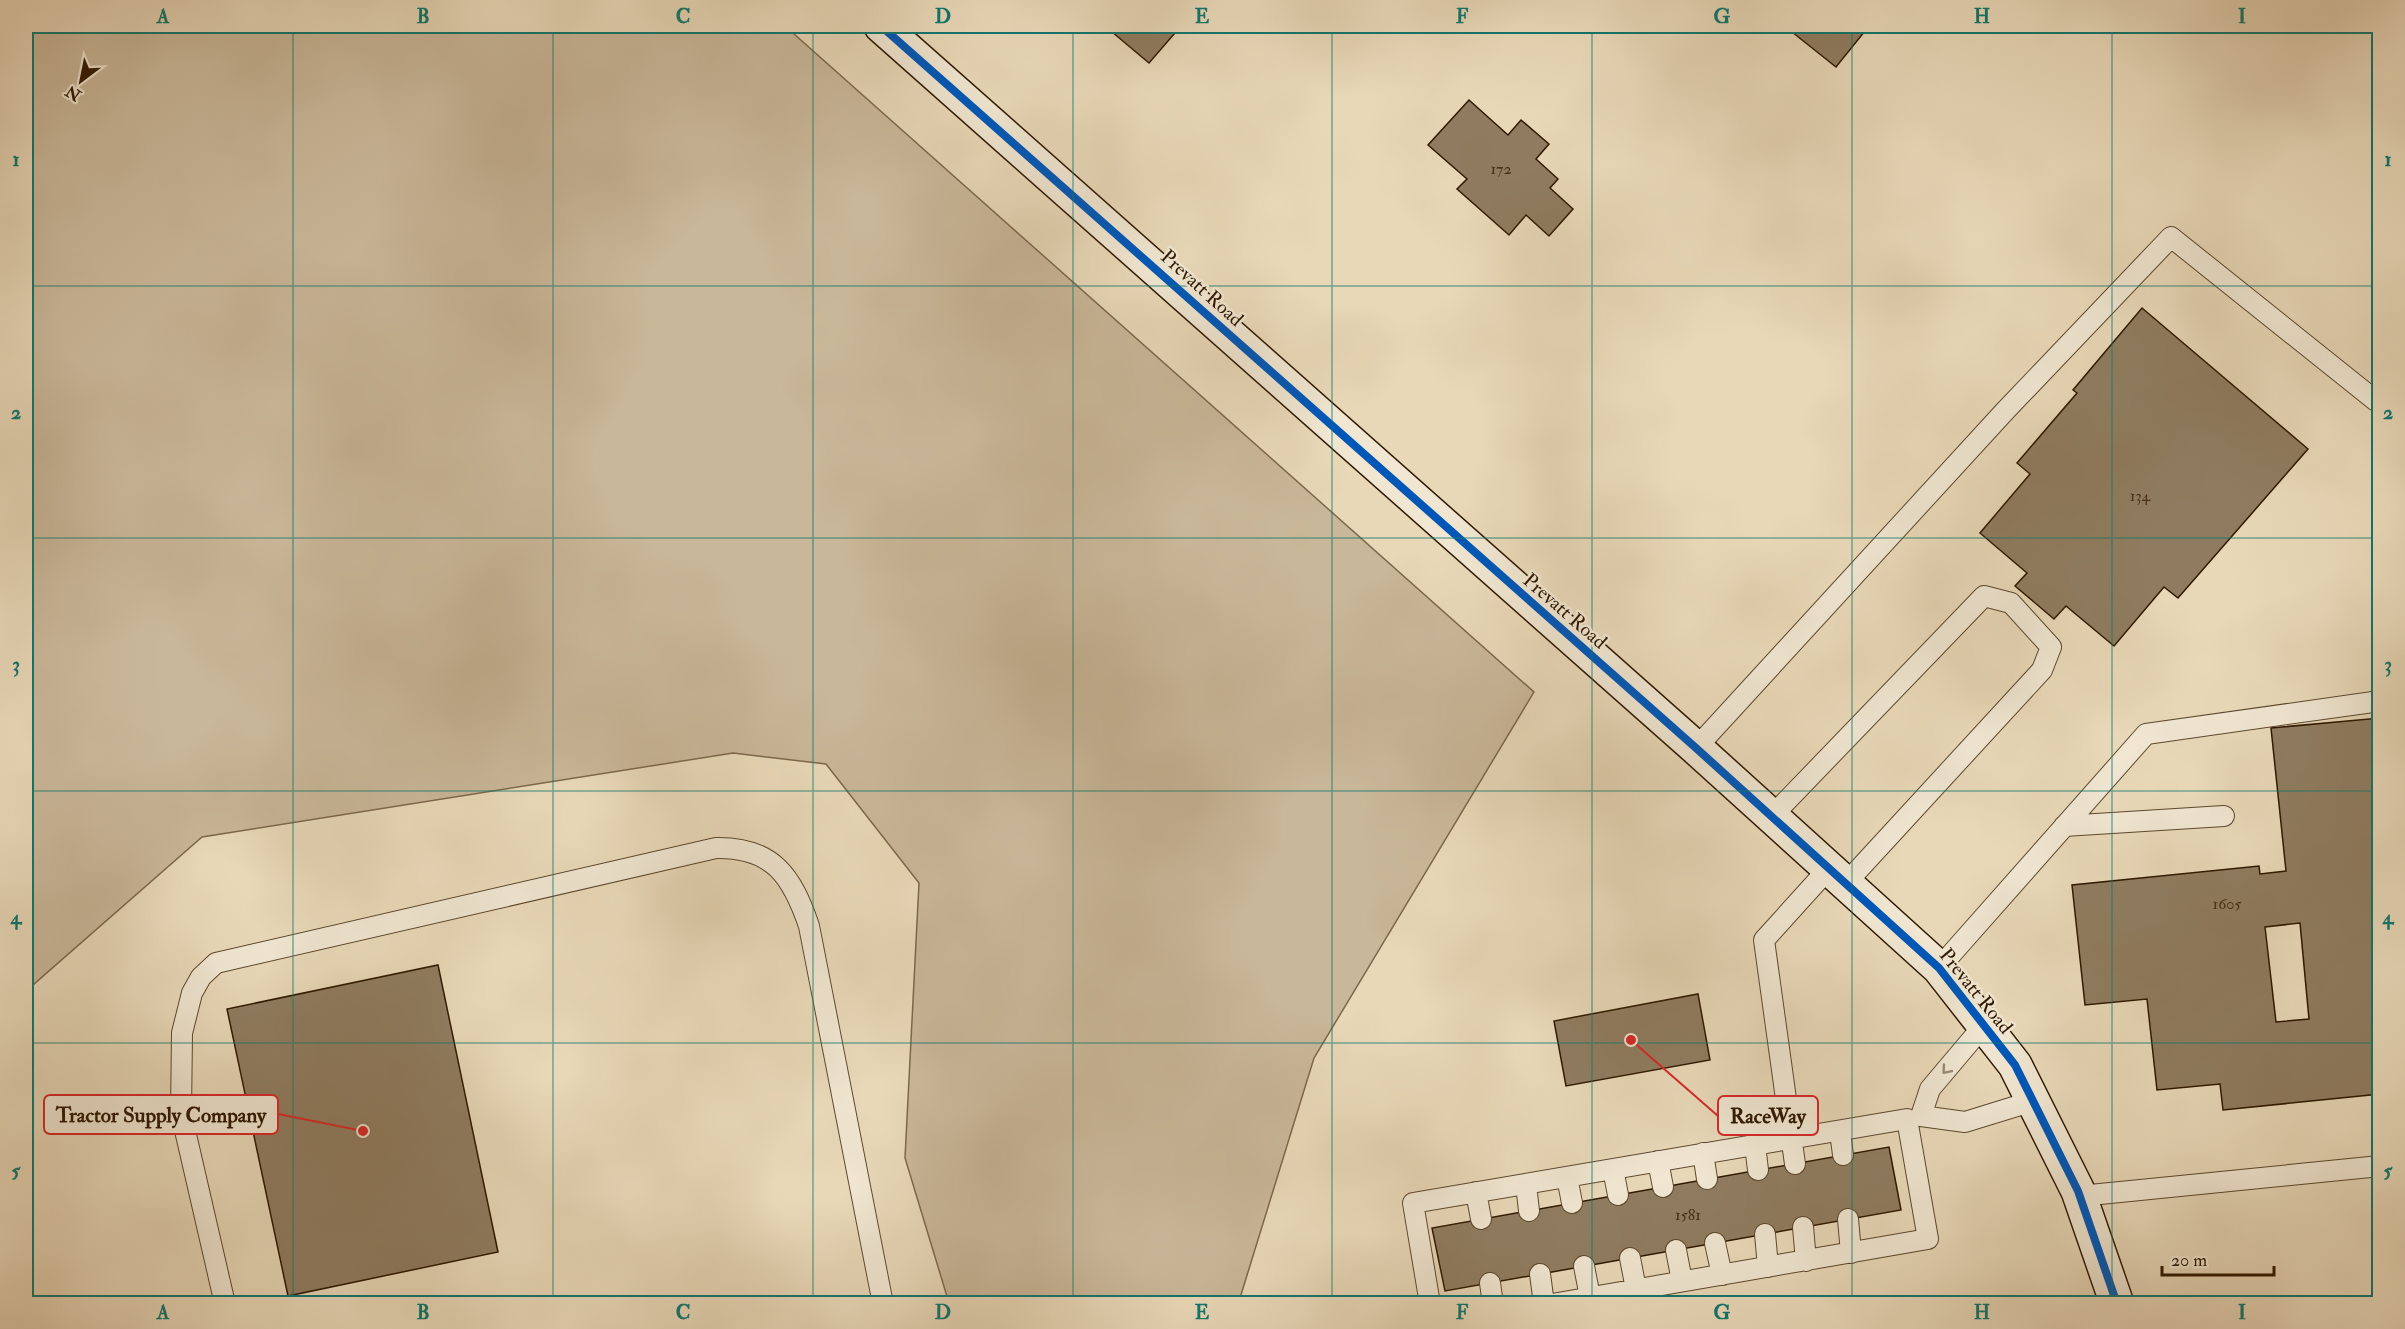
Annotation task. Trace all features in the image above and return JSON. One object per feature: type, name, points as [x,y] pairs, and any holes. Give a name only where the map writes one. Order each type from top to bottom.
[{"type":"street","name":"Prevatt Road","points":[[881,26],[1696,748],[1939,968],[2015,1065],[2080,1196],[2117,1304]]},
{"type":"lane","points":[[1696,748],[2005,411],[2171,237],[2376,401]]},
{"type":"lane","points":[[1772,816],[1984,596],[2011,603],[2051,647],[2042,670],[1838,875],[1764,940],[1795,1164]]},
{"type":"lane","points":[[1939,968],[2146,734],[2379,700]]},
{"type":"lane","points":[[2064,826],[2224,816]]},
{"type":"lane","points":[[225,1304],[181,1113],[182,1033],[192,993],[201,977],[216,963],[716,848],[736,848],[758,853],[781,871],[798,893],[809,926],[884,1304]]},
{"type":"lane","points":[[1552,1304],[1928,1239],[1914,1117],[1930,1089],[1984,1025]]},
{"type":"lane","points":[[1430,1304],[1413,1203],[1914,1117],[1965,1122],[2033,1101]]},
{"type":"lane","points":[[1840,1131],[1843,1155]]},
{"type":"lane","points":[[1755,1145],[1758,1170]]},
{"type":"lane","points":[[1703,1154],[1707,1179]]},
{"type":"lane","points":[[1658,1161],[1664,1187]]},
{"type":"lane","points":[[2080,1196],[2379,1166]]},
{"type":"lane","points":[[1613,1169],[1618,1195]]},
{"type":"lane","points":[[1567,1177],[1572,1203]]},
{"type":"lane","points":[[1526,1184],[1529,1211]]},
{"type":"lane","points":[[1476,1192],[1481,1219]]},
{"type":"lane","points":[[1848,1219],[1851,1253]]},
{"type":"lane","points":[[1803,1227],[1806,1261]]},
{"type":"lane","points":[[1765,1234],[1768,1267]]},
{"type":"lane","points":[[1716,1243],[1722,1275]]},
{"type":"lane","points":[[1676,1250],[1682,1281]]},
{"type":"lane","points":[[1630,1258],[1636,1289]]},
{"type":"lane","points":[[1584,1266],[1590,1297]]},
{"type":"lane","points":[[1539,1274],[1544,1304]]},
{"type":"lane","points":[[1490,1283],[1493,1304]]},
{"type":"shaded area","points":[[26,26],[785,26],[1534,692],[1314,1058],[1240,1298],[1204,1304],[949,1303],[905,1158],[919,883],[826,764],[733,753],[202,837],[26,991]]},
{"type":"building","points":[[1105,26],[1181,26],[1149,63]]},
{"type":"building","points":[[1797,26],[1869,26],[1836,67],[1792,32]]},
{"type":"building","points":[[1469,100],[1508,135],[1521,120],[1549,144],[1536,159],[1558,179],[1550,188],[1573,209],[1549,236],[1526,215],[1509,235],[1457,189],[1467,179],[1428,145]]},
{"type":"building","points":[[2142,308],[2308,449],[2178,598],[2164,587],[2114,646],[2066,606],[2054,619],[2015,586],[2027,573],[1980,533],[2030,474],[2017,463],[2077,393],[2073,390]]},
{"type":"building","points":[[2380,718],[2380,1094],[2223,1110],[2220,1084],[2157,1090],[2147,999],[2085,1005],[2072,885],[2259,866],[2260,874],[2286,871],[2271,728]],"holes":[[[2300,923],[2309,1019],[2276,1022],[2265,927]]]},
{"type":"building","points":[[438,965],[498,1252],[288,1296],[227,1009]]},
{"type":"building","points":[[1698,994],[1710,1060],[1566,1086],[1554,1021]]},
{"type":"building","points":[[1889,1147],[1901,1210],[1445,1291],[1432,1228]]},
{"type":"cycle path","points":[[881,26],[1696,748],[1939,968],[2015,1065],[2078,1191],[2117,1304]]},
{"type":"place","name":"RaceWay","points":[[1631,1040]]},
{"type":"place","name":"Tractor Supply Company","points":[[363,1131]]}]
